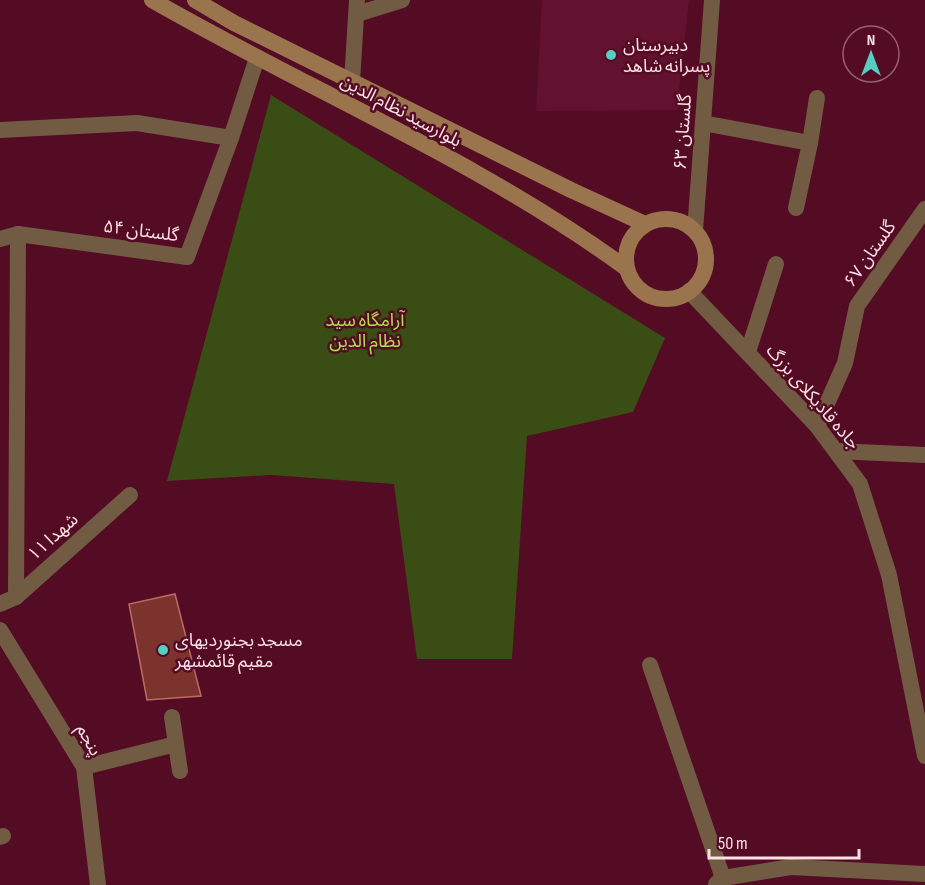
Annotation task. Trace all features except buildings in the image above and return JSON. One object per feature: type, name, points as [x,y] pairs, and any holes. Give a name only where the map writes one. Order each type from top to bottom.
[{"type":"main road","name":"بلوارسید نظام الدین","points":[[152,0],[257,58],[411,136],[539,208],[626,268]]},
{"type":"main road","name":"بلوارسید نظام الدین","points":[[195,0],[234,24],[571,190],[645,224]]},
{"type":"main road","points":[[658,219],[672,219],[685,223],[696,231],[703,243],[706,256],[699,282],[689,291],[677,297],[664,299],[651,296],[636,285],[626,268],[628,243],[635,232],[645,224],[658,219]]},
{"type":"street","points":[[352,81],[357,7],[402,0]]},
{"type":"street","name":"گلستان ۶۳","points":[[696,231],[712,0]]},
{"type":"street","points":[[0,130],[137,123],[231,138],[257,58]]},
{"type":"street","points":[[796,208],[817,98]]},
{"type":"street","points":[[703,123],[810,142]]},
{"type":"street","name":"گلستان ۵۴","points":[[0,239],[18,234],[187,257],[231,138]]},
{"type":"street","name":"گلستان ۶۷","points":[[817,426],[845,363],[857,306],[925,209]]},
{"type":"street","points":[[16,597],[18,234]]},
{"type":"street","points":[[748,352],[776,264]]},
{"type":"street","name":"جاده قادیکلای بزرگ","points":[[689,291],[817,426],[860,484],[889,575],[925,756]]},
{"type":"street","points":[[836,451],[925,455]]},
{"type":"street","name":"شهدا ۱۱","points":[[0,604],[16,597],[130,495]]},
{"type":"street","name":"پنجم","points":[[0,630],[84,767],[98,885]]},
{"type":"street","points":[[650,665],[719,882],[791,867],[925,874]]},
{"type":"street","points":[[172,717],[180,771]]},
{"type":"street","points":[[84,767],[176,744]]},
{"type":"shaded area","name":"دبیرستان پسرانه شاهد","points":[[542,0],[689,0],[677,110],[536,111]]},
{"type":"green space","name":"آرامگاه سید نظام الدین","points":[[271,95],[665,338],[633,412],[527,436],[512,659],[417,659],[394,484],[271,475],[167,481]]},
{"type":"place","name":"دبیرستان پسرانه شاهد","points":[[611,55]]},
{"type":"place","name":"مسجد بجنوردیهای مقیم قائمشهر","points":[[163,650]]}]
